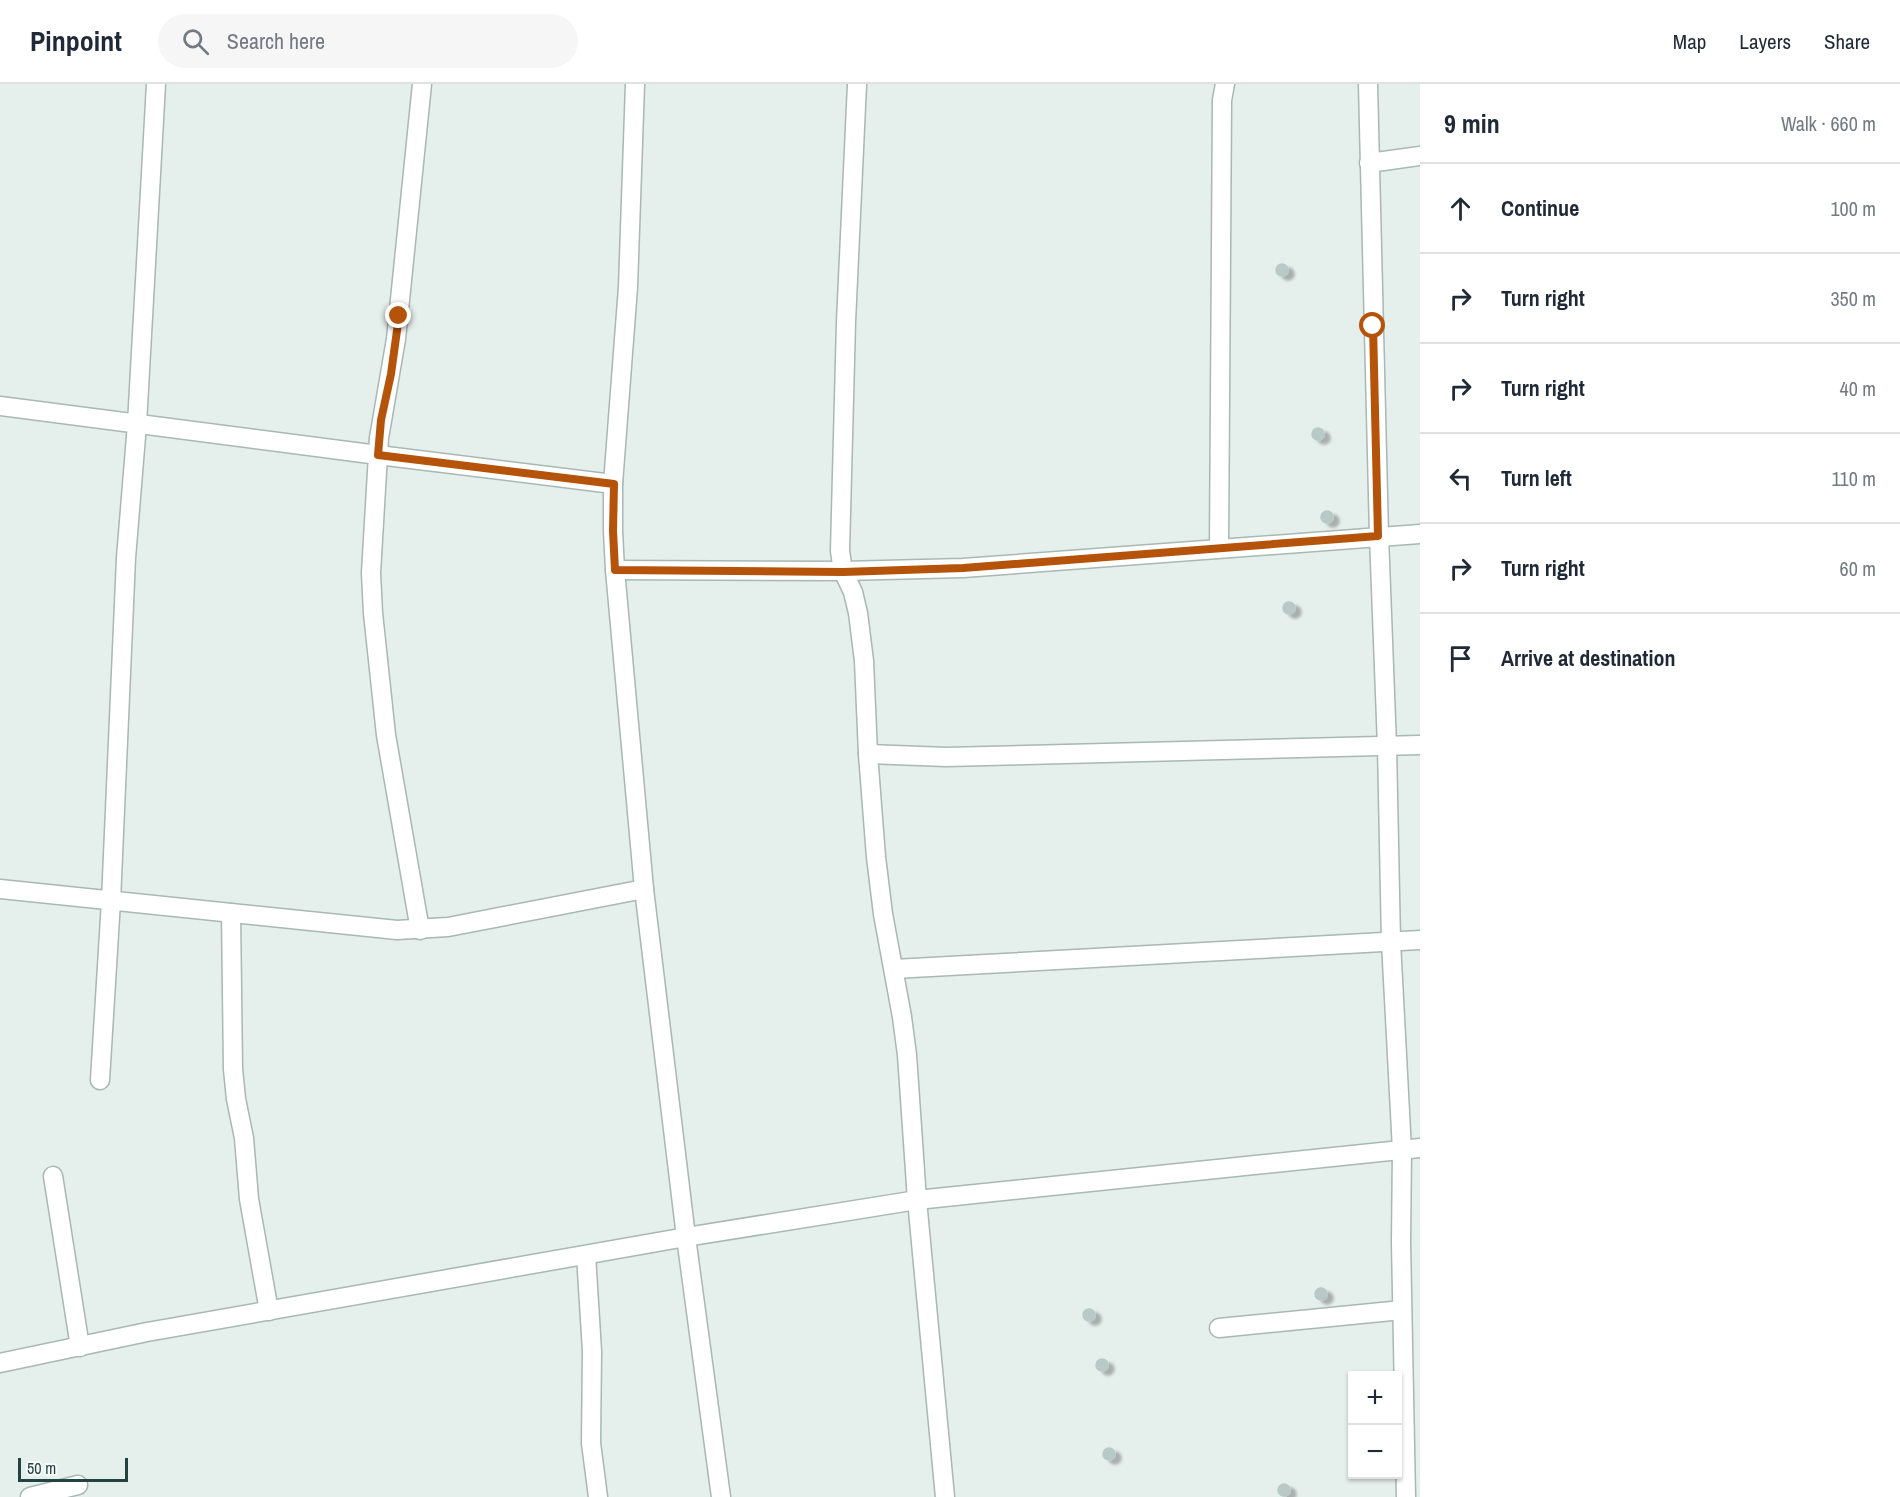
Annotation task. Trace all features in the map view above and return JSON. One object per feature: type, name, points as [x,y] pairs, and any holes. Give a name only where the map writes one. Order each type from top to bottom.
[{"type":"street","points":[[100,1080],[111,901],[126,558],[137,424],[156,84]]},
{"type":"street","points":[[420,930],[386,735],[371,573],[381,420],[387,399],[396,339],[422,84]]},
{"type":"street","points":[[635,84],[628,287],[614,484],[615,570],[644,889],[686,1237],[721,1497]]},
{"type":"street","points":[[857,84],[846,322],[840,551],[843,572],[853,592],[861,633],[876,857],[883,914],[907,1055],[917,1200],[945,1497]]},
{"type":"street","points":[[1219,548],[1221,99],[1225,84]]},
{"type":"street","points":[[1368,84],[1378,536],[1387,746],[1391,942],[1401,1150],[1406,1497]]},
{"type":"street","points":[[1369,163],[1420,156]]},
{"type":"street","points":[[0,406],[614,484]]},
{"type":"street","points":[[615,570],[843,572],[963,568],[1420,534]]},
{"type":"street","points":[[868,754],[946,757],[1420,745]]},
{"type":"street","points":[[0,889],[367,928],[420,930],[448,927],[644,889]]},
{"type":"street","points":[[231,914],[233,1069],[244,1138],[249,1199],[269,1311]]},
{"type":"street","points":[[894,969],[1420,940]]},
{"type":"street","points":[[0,1364],[147,1332],[686,1237],[917,1200],[1420,1148]]},
{"type":"street","points":[[53,1176],[80,1347]]},
{"type":"street","points":[[586,1255],[592,1351],[591,1443],[598,1497]]},
{"type":"street","points":[[1219,1328],[1402,1310]]},
{"type":"street","points":[[30,1497],[78,1485]]},
{"type":"building","points":[[1284,264],[1288,270],[1284,276],[1280,276],[1276,268]]},
{"type":"building","points":[[1320,428],[1324,434],[1320,440],[1316,440],[1312,432]]},
{"type":"building","points":[[1329,511],[1333,517],[1329,523],[1325,523],[1321,515]]},
{"type":"building","points":[[1291,602],[1295,608],[1291,614],[1287,614],[1283,606]]},
{"type":"building","points":[[1323,1288],[1327,1294],[1323,1300],[1319,1300],[1315,1292]]},
{"type":"building","points":[[1091,1309],[1095,1315],[1091,1321],[1087,1321],[1083,1313]]},
{"type":"building","points":[[1104,1359],[1108,1365],[1104,1371],[1100,1371],[1096,1363]]},
{"type":"building","points":[[1111,1448],[1115,1454],[1111,1460],[1107,1460],[1103,1452]]},
{"type":"building","points":[[1286,1484],[1290,1490],[1286,1496],[1282,1496],[1278,1488]]},
{"type":"route","points":[[399,316],[387,399],[381,420],[378,455],[614,484],[615,570],[843,572],[963,568],[1378,536],[1373,326]]}]
